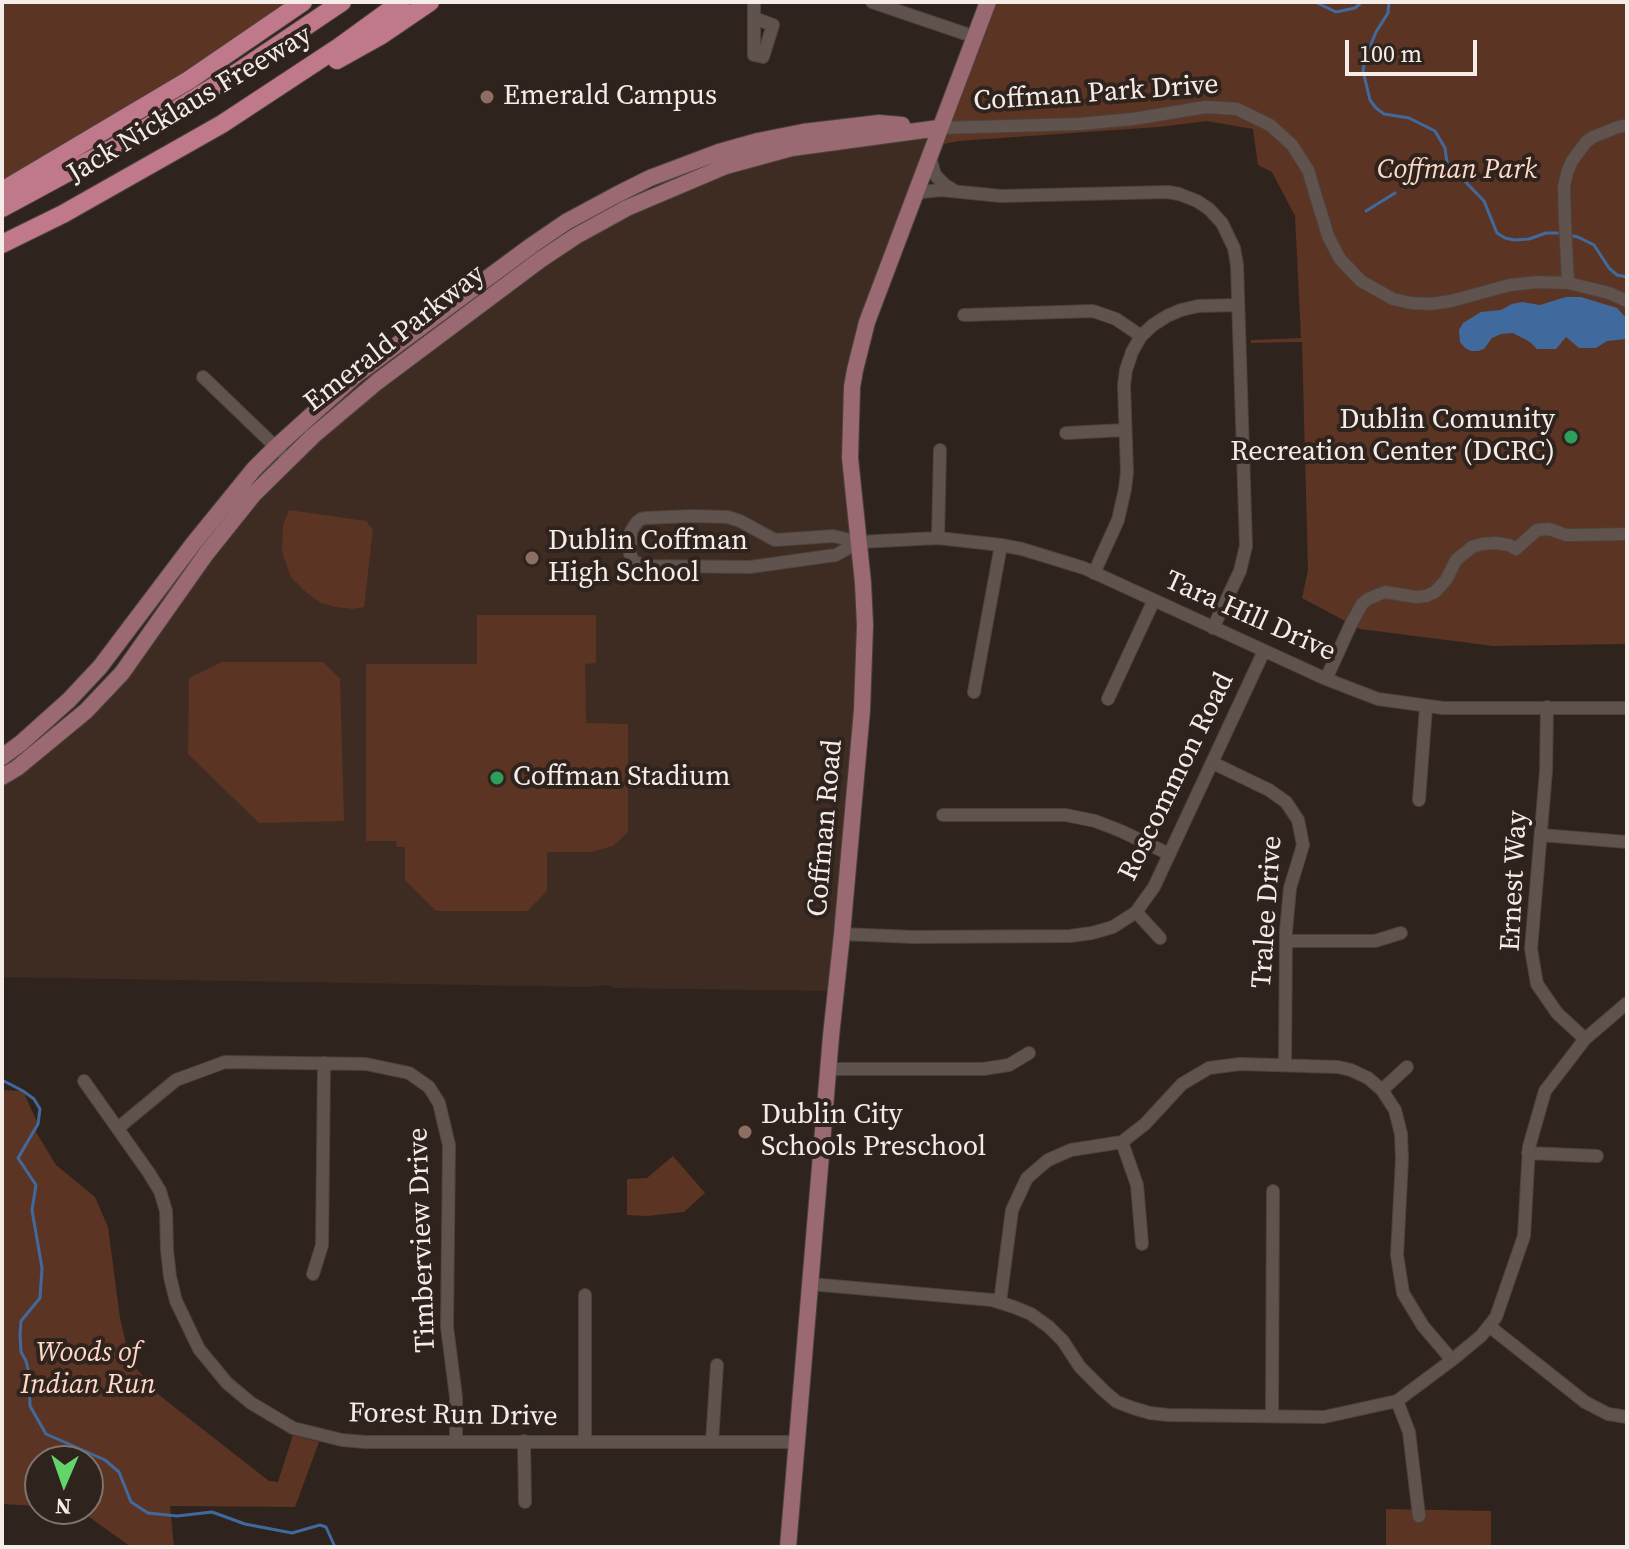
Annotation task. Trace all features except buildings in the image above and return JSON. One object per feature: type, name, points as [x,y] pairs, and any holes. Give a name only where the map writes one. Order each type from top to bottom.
[{"type":"highway","points":[[2,191],[189,80],[303,2]]},
{"type":"highway","name":"Jack Nicklaus Freeway","points":[[2,208],[113,148],[238,72],[342,2]]},
{"type":"highway","name":"Jack Nicklaus Freeway","points":[[2,244],[76,207],[222,124],[401,2]]},
{"type":"highway","points":[[222,124],[380,36],[430,2]]},
{"type":"main road","points":[[939,128],[988,2]]},
{"type":"main road","name":"Emerald Parkway","points":[[2,757],[69,700],[100,667],[193,544],[254,469],[276,447],[356,375],[566,222],[650,178],[758,141],[879,123],[939,128]]},
{"type":"main road","name":"Coffman Road","points":[[788,1547],[865,659],[863,583],[850,458],[851,405],[855,370],[867,322],[939,128]]},
{"type":"main road","name":"Emerald Parkway","points":[[2,777],[86,711],[122,673],[254,494],[313,436],[377,382],[576,236],[627,208],[695,178],[759,156],[830,141],[939,128]]},
{"type":"street","points":[[754,2],[754,18]]},
{"type":"street","points":[[872,2],[975,37]]},
{"type":"street","name":"Coffman Park Drive","points":[[939,128],[1079,124],[1206,107],[1237,109],[1270,125],[1292,145],[1308,170],[1334,250],[1361,281],[1385,295],[1411,303],[1431,304],[1510,285],[1537,282],[1568,283],[1627,301]]},
{"type":"street","points":[[1568,283],[1564,187],[1567,173],[1586,142],[1627,125]]},
{"type":"street","points":[[930,154],[933,170],[940,181],[959,192]]},
{"type":"street","points":[[914,197],[931,190],[1001,196],[1154,191],[1179,194],[1197,201],[1222,223],[1230,236],[1237,265],[1246,546],[1240,571],[1213,628]]},
{"type":"street","points":[[1094,573],[1123,504],[1127,472],[1124,385],[1132,352],[1141,336],[1167,316],[1198,306],[1238,305]]},
{"type":"street","points":[[964,315],[1093,311],[1116,319],[1141,336]]},
{"type":"street","points":[[203,377],[289,460]]},
{"type":"street","points":[[1066,433],[1125,430]]},
{"type":"street","points":[[938,538],[940,450]]},
{"type":"street","points":[[721,516],[740,521],[775,540],[833,536],[859,542],[836,555],[737,567],[641,565],[631,558],[631,531],[637,522],[645,518],[721,516]]},
{"type":"street","points":[[1326,679],[1362,604],[1376,594],[1394,592],[1426,596],[1435,592],[1446,580],[1463,553],[1482,544],[1509,545],[1516,549],[1537,530],[1549,529],[1566,535],[1627,534]]},
{"type":"street","name":"Tara Hill Drive","points":[[859,542],[938,538],[1001,545],[1047,556],[1084,568],[1326,679],[1378,699],[1426,707],[1627,708]]},
{"type":"street","points":[[772,564],[775,540]]},
{"type":"street","points":[[974,692],[1001,545]]},
{"type":"street","points":[[1108,699],[1154,600]]},
{"type":"street","name":"Roscommon Road","points":[[842,934],[1070,936],[1113,927],[1136,912],[1154,887],[1264,651]]},
{"type":"street","points":[[1419,800],[1426,707]]},
{"type":"street","name":"Ernest Way","points":[[1547,707],[1541,835],[1531,949],[1537,984],[1557,1013],[1585,1039]]},
{"type":"street","name":"Tralee Drive","points":[[1213,763],[1269,790],[1286,802],[1298,820],[1303,845],[1290,888],[1286,941],[1285,1064]]},
{"type":"street","points":[[943,815],[1066,815],[1095,821],[1169,854]]},
{"type":"street","points":[[1541,835],[1627,842]]},
{"type":"street","points":[[1136,912],[1160,938]]},
{"type":"street","points":[[1286,941],[1375,941],[1401,933]]},
{"type":"street","points":[[810,1284],[1000,1302],[1041,1320],[1063,1341],[1080,1367],[1117,1402],[1168,1415],[1324,1417],[1397,1401],[1481,1336],[1496,1317],[1524,1236],[1528,1153],[1545,1091],[1585,1039],[1627,1003]]},
{"type":"street","points":[[828,1069],[983,1069],[1009,1065],[1029,1053]]},
{"type":"street","name":"Timberview Drive","points":[[118,1128],[176,1080],[225,1062],[366,1064],[409,1073],[429,1087],[439,1103],[449,1145],[447,1327],[456,1397],[456,1442]]},
{"type":"street","points":[[313,1274],[322,1245],[324,1063]]},
{"type":"street","points":[[1000,1302],[1012,1210],[1027,1178],[1048,1160],[1071,1150],[1122,1142],[1145,1124],[1182,1084],[1209,1068],[1240,1064],[1324,1065],[1351,1070],[1368,1078],[1382,1090],[1395,1110],[1401,1134],[1397,1255],[1403,1293],[1423,1326],[1452,1360]]},
{"type":"street","points":[[1382,1090],[1407,1067]]},
{"type":"street","name":"Forest Run Drive","points":[[84,1081],[160,1191],[166,1211],[167,1250],[176,1301],[199,1349],[227,1383],[251,1403],[293,1428],[319,1436],[365,1442],[797,1442]]},
{"type":"street","points":[[1122,1142],[1137,1185],[1142,1244]]},
{"type":"street","points":[[1528,1153],[1597,1156]]},
{"type":"street","points":[[1272,1416],[1273,1191]]},
{"type":"street","points":[[585,1295],[585,1442]]},
{"type":"street","points":[[1489,1326],[1585,1402],[1608,1414],[1627,1417]]},
{"type":"street","points":[[712,1442],[717,1365]]},
{"type":"street","points":[[1397,1401],[1409,1432],[1419,1516]]},
{"type":"street","points":[[524,1441],[525,1502]]},
{"type":"shaded area","name":"Dublin Coffman High School","points":[[939,128],[855,370],[863,583],[836,991],[2,977],[2,777],[86,711],[206,554],[313,436],[540,260],[726,166]]},
{"type":"green space","points":[[2,2],[293,2],[234,43],[2,182]]},
{"type":"green space","name":"Coffman Park","points":[[988,2],[1627,2],[1627,644],[1493,646],[1360,629],[1302,598],[1308,570],[1302,342],[1251,343],[1251,340],[1301,338],[1295,216],[1272,172],[1258,165],[1253,129],[1207,121],[959,141],[933,146]]},
{"type":"green space","points":[[289,510],[366,521],[373,530],[364,607],[353,609],[321,603],[291,577],[282,552],[283,525]]},
{"type":"green space","name":"Coffman Stadium","points":[[477,615],[596,615],[596,663],[585,664],[586,723],[628,724],[628,832],[613,846],[591,852],[547,852],[547,891],[527,911],[436,911],[405,880],[405,847],[397,847],[396,841],[366,841],[366,664],[477,664]]},
{"type":"green space","points":[[222,662],[323,662],[340,679],[344,821],[259,823],[188,754],[189,678]]},
{"type":"green space","name":"Woods of Indian Run","points":[[2,1090],[23,1091],[38,1124],[36,1132],[56,1165],[95,1197],[108,1227],[120,1318],[130,1361],[159,1395],[269,1481],[278,1482],[293,1435],[319,1442],[295,1507],[170,1506],[174,1547],[131,1547],[100,1525],[104,1525],[104,1445],[24,1445],[24,1505],[2,1504]]},
{"type":"green space","points":[[673,1156],[705,1193],[684,1212],[627,1215],[627,1179],[647,1178]]},
{"type":"green space","points":[[1386,1509],[1491,1511],[1491,1547],[1386,1547]]},
{"type":"water","points":[[1566,297],[1581,297],[1617,308],[1627,319],[1627,339],[1607,341],[1596,348],[1579,348],[1566,337],[1556,349],[1537,349],[1513,333],[1492,338],[1484,349],[1478,351],[1465,348],[1460,342],[1459,330],[1463,323],[1481,312],[1501,310],[1522,302],[1540,305]]},
{"type":"waterway","points":[[1315,2],[1336,12],[1355,8],[1362,2]]},
{"type":"waterway","points":[[1389,2],[1388,13],[1365,59],[1363,71],[1370,100],[1384,114],[1409,118],[1435,131],[1445,148],[1447,163],[1484,201],[1497,233],[1514,240],[1561,233]]},
{"type":"waterway","points":[[1403,188],[1447,163]]},
{"type":"waterway","points":[[1366,211],[1395,193]]},
{"type":"waterway","points":[[1568,235],[1594,245],[1609,268],[1617,275],[1627,277]]},
{"type":"waterway","points":[[2,1080],[34,1099],[40,1109],[38,1124],[18,1158],[36,1185],[32,1210],[42,1268],[40,1298],[21,1321],[20,1334],[21,1352],[29,1373],[30,1406],[46,1434],[105,1460],[119,1472],[131,1502],[148,1513],[177,1516],[212,1512],[245,1524],[292,1533],[320,1525],[326,1527],[335,1547]]},
{"type":"place","name":"Emerald Campus","points":[[487,97]]},
{"type":"place","name":"Dublin Comunity Recreation Center (DCRC)","points":[[1571,437]]},
{"type":"place","name":"Dublin Coffman High School","points":[[532,558]]},
{"type":"place","name":"Coffman Stadium","points":[[497,778]]},
{"type":"place","name":"Dublin City Schools Preschool","points":[[745,1132]]}]
